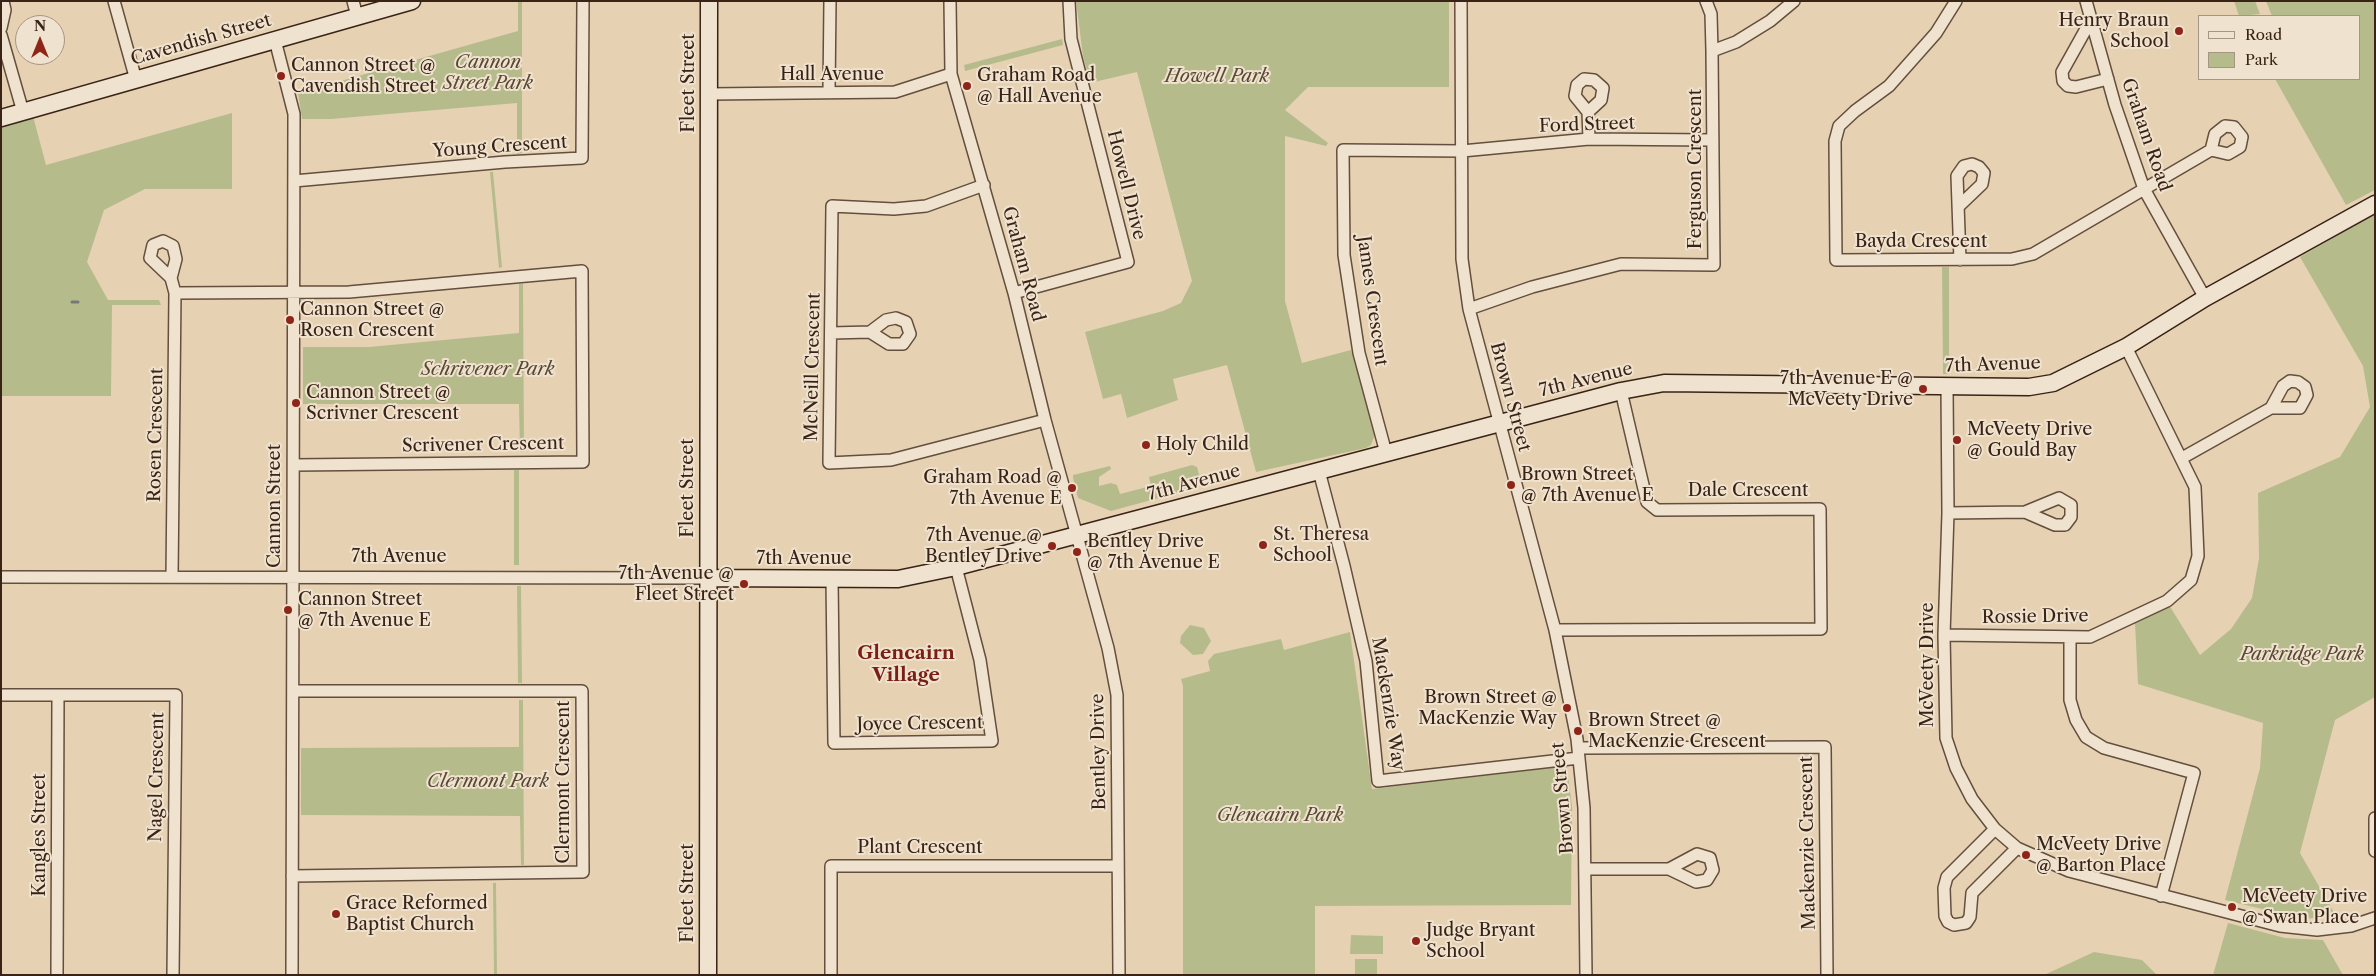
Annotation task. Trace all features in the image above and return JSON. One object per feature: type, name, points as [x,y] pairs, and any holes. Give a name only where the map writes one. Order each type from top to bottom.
[{"type":"street","points":[[1,28],[6,10],[4,1]]},
{"type":"street","points":[[114,1],[136,80]]},
{"type":"street","name":"Cavendish Street","points":[[1,118],[275,40],[355,9],[412,1]]},
{"type":"street","name":"Young Crescent","points":[[294,181],[505,162],[582,158],[583,1]]},
{"type":"street","name":"Fleet Street","points":[[708,975],[709,1]]},
{"type":"street","points":[[829,92],[830,1]]},
{"type":"street","name":"Graham Road","points":[[950,1],[951,74],[1014,293],[1045,420],[1077,534]]},
{"type":"street","name":"Howell Drive","points":[[1014,293],[1128,262],[1071,39],[1069,1]]},
{"type":"street","name":"Brown Street","points":[[1461,1],[1462,259],[1469,309],[1556,630],[1578,753],[1584,808],[1586,975]]},
{"type":"street","name":"Ferguson Crescent","points":[[1469,309],[1532,287],[1621,264],[1714,265],[1711,14],[1706,1]]},
{"type":"street","points":[[1712,51],[1736,42],[1770,21],[1794,1]]},
{"type":"street","name":"Bayda Crescent","points":[[1956,1],[1936,33],[1889,86],[1854,111],[1839,126],[1835,141],[1836,260],[2012,259],[2033,254],[2211,150]]},
{"type":"street","name":"Graham Road","points":[[2086,1],[2108,79],[2144,189],[2205,298]]},
{"type":"street","points":[[2093,24],[2086,29],[2062,72],[2063,81],[2068,86],[2076,87],[2108,79]]},
{"type":"street","points":[[1,35],[23,112]]},
{"type":"street","name":"Cannon Street","points":[[275,40],[293,106],[292,975]]},
{"type":"street","name":"Hall Avenue","points":[[709,94],[895,92],[951,74]]},
{"type":"street","points":[[1588,112],[1589,139]]},
{"type":"street","name":"Ford Street","points":[[1462,151],[1589,139],[1713,140]]},
{"type":"street","name":"James Crescent","points":[[1386,453],[1359,353],[1344,255],[1343,150],[1462,151]]},
{"type":"street","name":"McNeill Crescent","points":[[984,185],[926,206],[894,209],[832,206],[829,463],[891,460],[1045,420]]},
{"type":"street","name":"7th Avenue","points":[[1,577],[898,579],[956,566],[1621,391],[1664,383],[2030,387],[2052,383],[2126,347],[2205,298],[2375,204]]},
{"type":"street","points":[[1959,206],[1960,260]]},
{"type":"street","name":"Scrivener Crescent","points":[[293,292],[348,292],[582,271],[583,462],[294,465]]},
{"type":"street","name":"Rosen Crescent","points":[[171,278],[175,293],[172,577]]},
{"type":"street","points":[[175,293],[293,292]]},
{"type":"street","points":[[831,333],[870,332]]},
{"type":"street","name":"Rossie Drive","points":[[1944,635],[2090,637],[2167,601],[2192,580],[2198,556],[2195,487],[2126,347]]},
{"type":"street","name":"McVeety Drive","points":[[1947,387],[1948,513],[1944,635],[1946,738],[1956,768],[1972,799],[1995,829],[2017,848],[2069,872],[2280,926],[2325,929],[2350,926],[2375,918]]},
{"type":"street","name":"Dale Crescent","points":[[1556,630],[1821,629],[1820,508],[1657,510],[1647,502],[1621,391]]},
{"type":"street","points":[[2182,458],[2270,408]]},
{"type":"street","name":"Mackenzie Way","points":[[1319,471],[1344,566],[1366,662],[1378,781],[1578,753]]},
{"type":"street","points":[[1948,513],[2026,512]]},
{"type":"street","name":"Bentley Drive","points":[[1077,534],[1108,648],[1117,695],[1119,975]]},
{"type":"street","name":"Joyce Crescent","points":[[832,579],[834,743],[992,741],[980,660],[956,566]]},
{"type":"street","points":[[2070,637],[2070,700],[2076,720],[2086,737],[2104,748],[2194,773],[2160,896]]},
{"type":"street","name":"Clermont Crescent","points":[[292,876],[583,872],[582,691],[293,691]]},
{"type":"street","name":"Nagel Crescent","points":[[1,695],[176,695],[173,975]]},
{"type":"street","name":"Kangles Street","points":[[57,975],[58,696]]},
{"type":"street","name":"Mackenzie Crescent","points":[[1578,753],[1825,747],[1827,975]]},
{"type":"street","points":[[2375,818],[2375,851]]},
{"type":"street","points":[[1995,829],[1947,877],[1944,888],[1945,916],[1948,922],[1954,925],[1966,923],[1970,918],[1972,893],[2017,848]]},
{"type":"street","name":"Plant Crescent","points":[[831,975],[831,866],[1118,866]]},
{"type":"street","points":[[1586,869],[1669,870]]},
{"type":"green space","name":"Cannon Street Park","points":[[518,1],[522,1],[522,153],[517,154],[517,103],[331,119],[302,119],[298,93],[518,31]]},
{"type":"green space","name":"Howell Park","points":[[1076,1],[1449,1],[1449,87],[1308,87],[1285,110],[1328,143],[1326,146],[1285,136],[1285,301],[1302,363],[1351,350],[1375,434],[1371,445],[1366,448],[1256,472],[1227,365],[1173,379],[1178,400],[1127,418],[1121,394],[1103,399],[1085,332],[1163,311],[1181,303],[1192,281],[1137,72],[1090,83],[1083,56]]},
{"type":"green space","points":[[2234,1],[2255,1],[2260,14],[2239,15]]},
{"type":"green space","points":[[2266,1],[2375,1],[2375,190],[2346,205],[2276,80],[2361,80],[2361,15],[2272,15]]},
{"type":"green space","points":[[1062,39],[1063,45],[965,71],[964,65]]},
{"type":"green space","points":[[232,113],[232,189],[145,189],[104,210],[87,262],[108,300],[159,300],[161,305],[112,305],[111,396],[1,396],[1,125],[33,116],[46,165]]},
{"type":"green space","points":[[490,172],[493,172],[502,267],[499,268]]},
{"type":"green space","name":"Parkridge Park","points":[[2375,214],[2375,697],[2335,720],[2300,853],[2336,916],[2303,919],[2225,900],[2260,768],[2263,723],[2138,684],[2135,623],[2169,605],[2200,655],[2231,629],[2252,598],[2259,558],[2258,493],[2340,457],[2370,407],[2363,366],[2300,257]]},
{"type":"green space","points":[[1942,267],[1949,267],[1949,374],[1943,374]]},
{"type":"green space","name":"Schrivener Park","points":[[519,284],[523,284],[524,452],[520,452],[519,404],[303,404],[303,347],[369,347],[519,333]]},
{"type":"green space","points":[[1192,465],[1197,467],[1200,478],[1195,488],[1111,511],[1078,498],[1073,478],[1073,475],[1110,466],[1111,469],[1099,477],[1099,486],[1111,483],[1117,485],[1120,494],[1151,486],[1149,477]]},
{"type":"green space","points":[[514,470],[519,470],[519,565],[514,565]]},
{"type":"green space","points":[[517,586],[521,586],[522,683],[518,683]]},
{"type":"green space","points":[[1190,625],[1204,628],[1211,641],[1203,654],[1193,655],[1180,643],[1181,636]]},
{"type":"green space","name":"Glencairn Park","points":[[1350,632],[1372,789],[1567,766],[1572,807],[1571,905],[1315,906],[1315,975],[1183,975],[1183,686],[1181,679],[1210,671],[1208,661],[1214,654],[1281,639],[1284,650]]},
{"type":"green space","name":"Clermont Park","points":[[519,700],[523,700],[524,865],[521,865],[520,816],[301,815],[301,748],[519,747]]},
{"type":"green space","points":[[493,883],[496,883],[497,975],[494,975]]},
{"type":"green space","points":[[2228,923],[2285,938],[2323,940],[2343,975],[2213,975]]},
{"type":"green space","points":[[1351,935],[1383,936],[1383,954],[1350,954]]},
{"type":"green space","points":[[2094,952],[2142,960],[2157,975],[2044,975]]},
{"type":"green space","points":[[1355,959],[1377,959],[1377,975],[1355,975]]},
{"type":"waterway","points":[[72,302],[78,302]]},
{"type":"place","name":"Henry Braun School","points":[[2179,31]]},
{"type":"place","name":"Cannon Street @ Cavendish Street","points":[[281,76]]},
{"type":"place","name":"Graham Road @ Hall Avenue","points":[[967,86]]},
{"type":"place","name":"Cannon Street @ Rosen Crescent","points":[[290,320]]},
{"type":"place","name":"7th Avenue E @ McVeety Drive","points":[[1923,389]]},
{"type":"place","name":"Cannon Street @ Scrivner Crescent","points":[[296,403]]},
{"type":"place","name":"McVeety Drive @ Gould Bay","points":[[1957,440]]},
{"type":"place","name":"Holy Child","points":[[1146,445]]},
{"type":"place","name":"Brown Street @ 7th Avenue E","points":[[1511,485]]},
{"type":"place","name":"Graham Road @ 7th Avenue E","points":[[1072,488]]},
{"type":"place","name":"St. Theresa School","points":[[1263,545]]},
{"type":"place","name":"7th Avenue @ Bentley Drive","points":[[1052,546]]},
{"type":"place","name":"Bentley Drive @ 7th Avenue E","points":[[1077,552]]},
{"type":"place","name":"7th Avenue @ Fleet Street","points":[[744,584]]},
{"type":"place","name":"Cannon Street @ 7th Avenue E","points":[[288,610]]},
{"type":"place","name":"Brown Street @ MacKenzie Way","points":[[1567,708]]},
{"type":"place","name":"Brown Street @ MacKenzie Crescent","points":[[1578,731]]},
{"type":"place","name":"McVeety Drive @ Barton Place","points":[[2026,855]]},
{"type":"place","name":"McVeety Drive @ Swan Place","points":[[2232,907]]},
{"type":"place","name":"Grace Reformed Baptist Church","points":[[336,914]]},
{"type":"place","name":"Judge Bryant School","points":[[1416,941]]},
{"type":"district","name":"Glencairn Village","points":[[906,665]]}]
